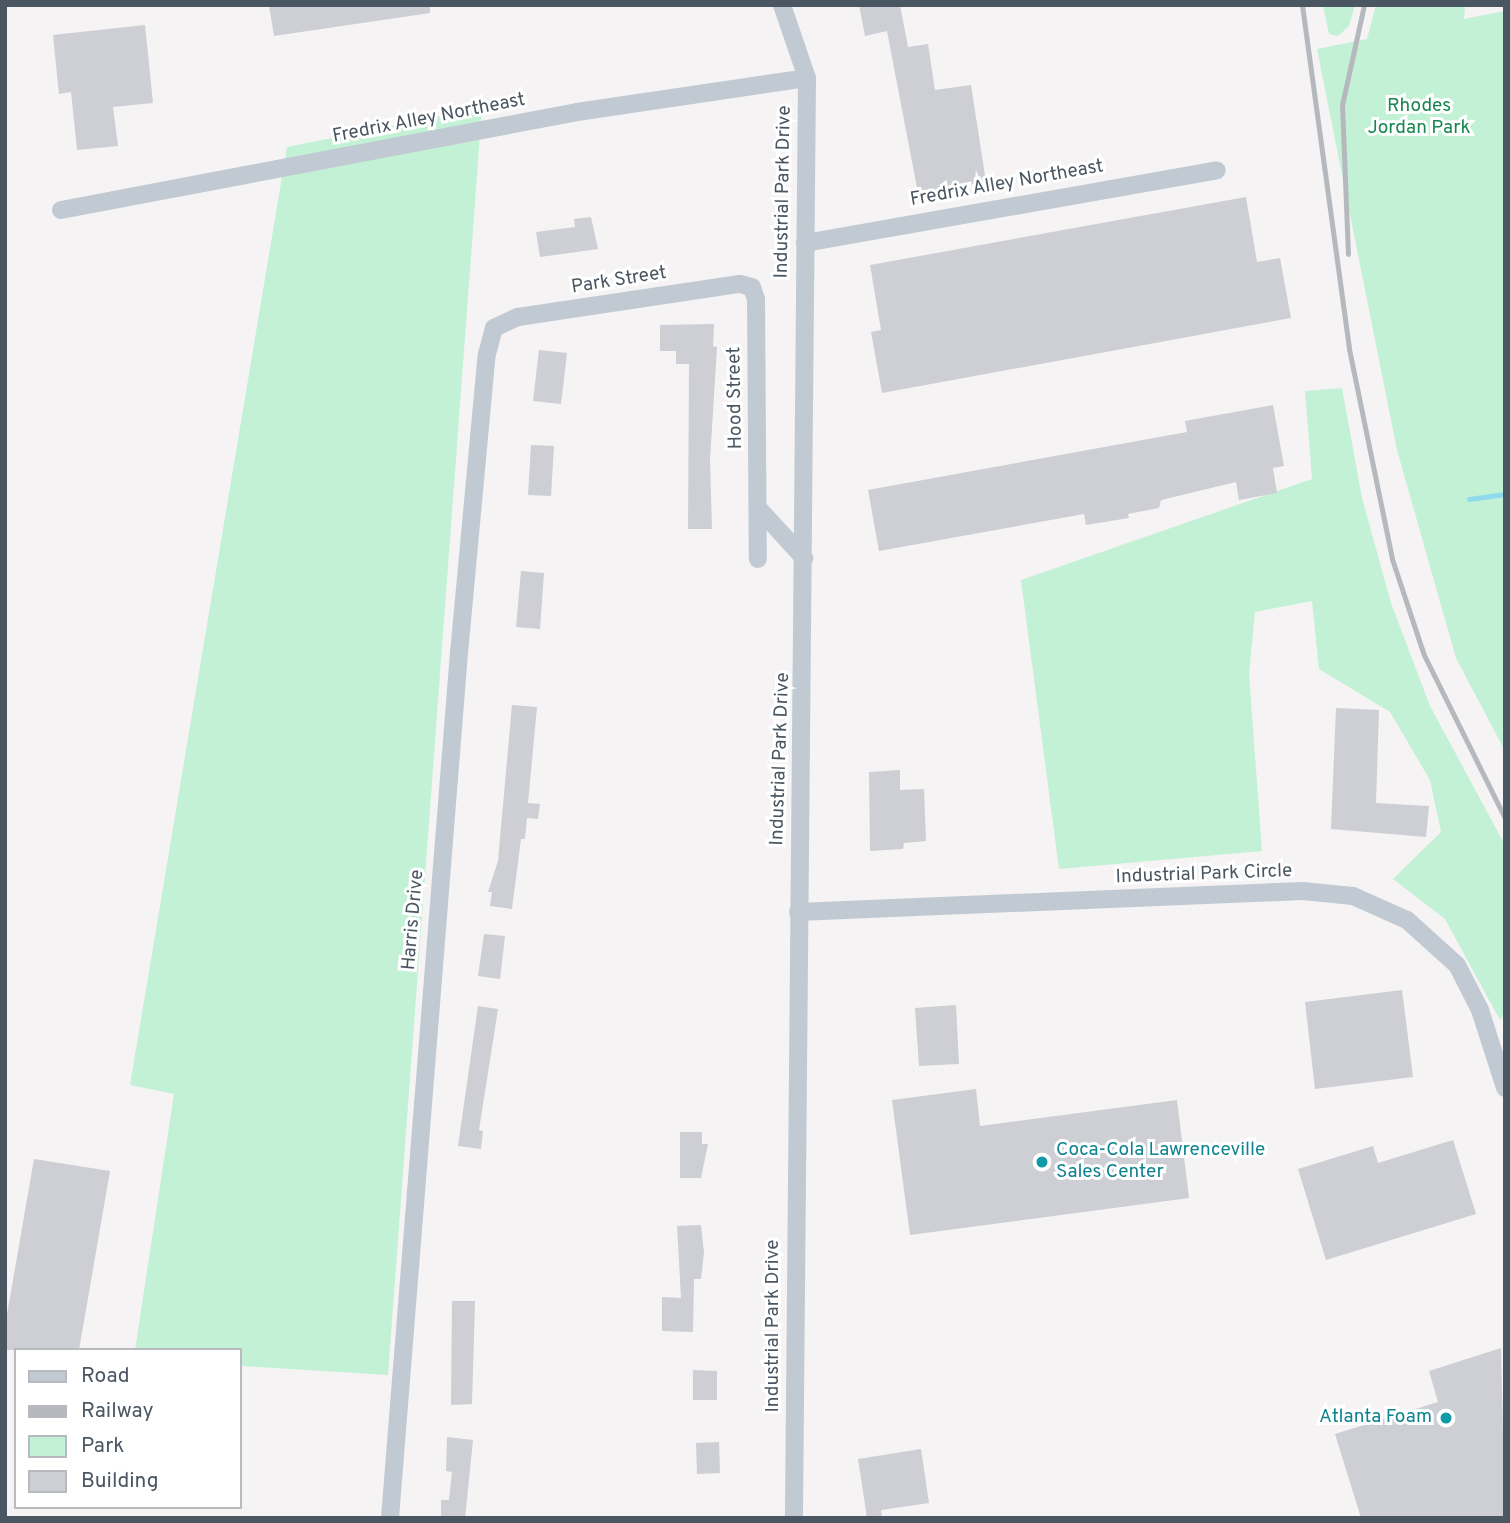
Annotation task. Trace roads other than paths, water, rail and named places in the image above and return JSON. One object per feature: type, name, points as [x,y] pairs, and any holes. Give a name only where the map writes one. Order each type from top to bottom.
[{"type":"street","name":"Industrial Park Drive","points":[[782,5],[807,78],[794,1518]]},
{"type":"street","name":"Fredrix Alley Northeast","points":[[61,210],[577,112],[807,78]]},
{"type":"street","name":"Fredrix Alley Northeast","points":[[805,243],[1217,170]]},
{"type":"street","name":"Park Street","points":[[494,328],[518,317],[740,284],[752,287]]},
{"type":"street","name":"Hood Street","points":[[752,287],[756,299],[758,559]]},
{"type":"street","name":"Harris Drive","points":[[390,1518],[457,667],[487,354],[494,328]]},
{"type":"street","points":[[759,509],[804,558]]},
{"type":"street","name":"Industrial Park Circle","points":[[798,912],[1303,891],[1353,896],[1408,920],[1457,965],[1480,1010],[1505,1088]]},
{"type":"waterway","points":[[1469,499],[1505,494]]},
{"type":"railway","points":[[1302,5],[1349,349],[1392,559],[1424,655],[1505,818]]},
{"type":"railway","points":[[1348,254],[1342,105],[1364,5]]},
{"type":"place","name":"Coca-Cola Lawrenceville Sales Center","points":[[1042,1162]]},
{"type":"place","name":"Atlanta Foam","points":[[1446,1418]]},
{"type":"park label","name":"Rhodes Jordan Park","points":[[1419,118]]}]
